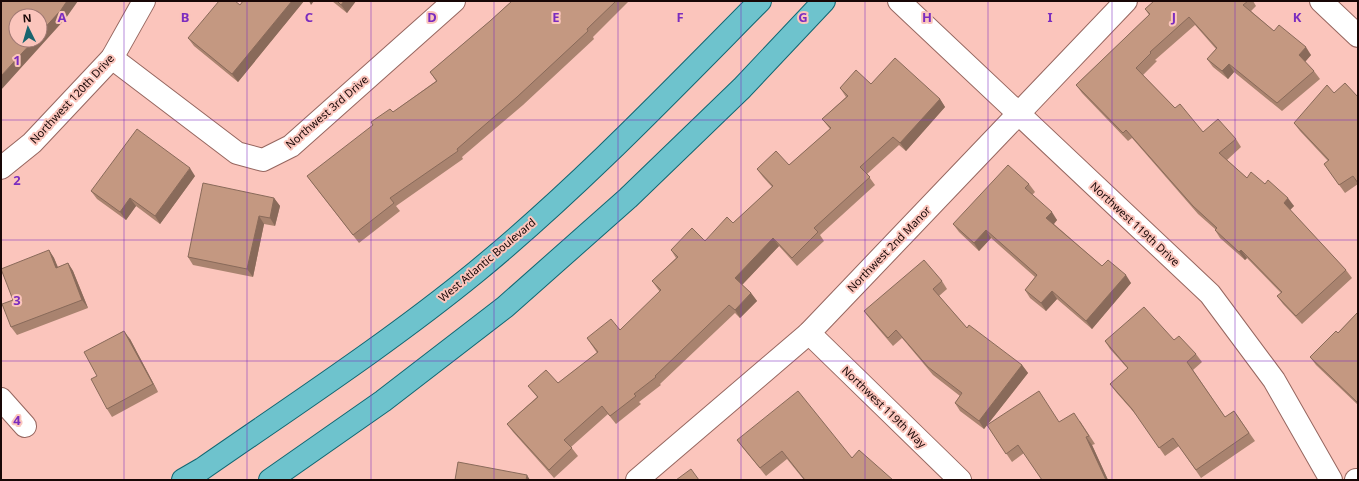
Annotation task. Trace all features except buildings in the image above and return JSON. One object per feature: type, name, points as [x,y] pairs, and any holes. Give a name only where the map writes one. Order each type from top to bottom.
[{"type":"main road","name":"West Atlantic Boulevard","points":[[183,480],[202,469],[385,341],[476,272],[582,178],[650,113],[760,1]]},
{"type":"main road","points":[[270,480],[383,400],[505,307],[628,198],[742,88],[824,1]]},
{"type":"street","name":"Northwest 120th Drive","points":[[1,168],[32,144],[112,58],[144,1]]},
{"type":"street","name":"Northwest 3rd Drive","points":[[112,58],[237,153],[263,160],[291,146],[454,1]]},
{"type":"street","name":"Northwest 119th Drive","points":[[899,1],[1210,294],[1274,380],[1331,480]]},
{"type":"street","name":"Northwest 2nd Manor","points":[[637,480],[809,333],[1126,1]]},
{"type":"street","points":[[1320,1],[1358,36]]},
{"type":"street","name":"Northwest 119th Way","points":[[809,333],[960,480]]},
{"type":"street","points":[[1,399],[25,426]]}]
